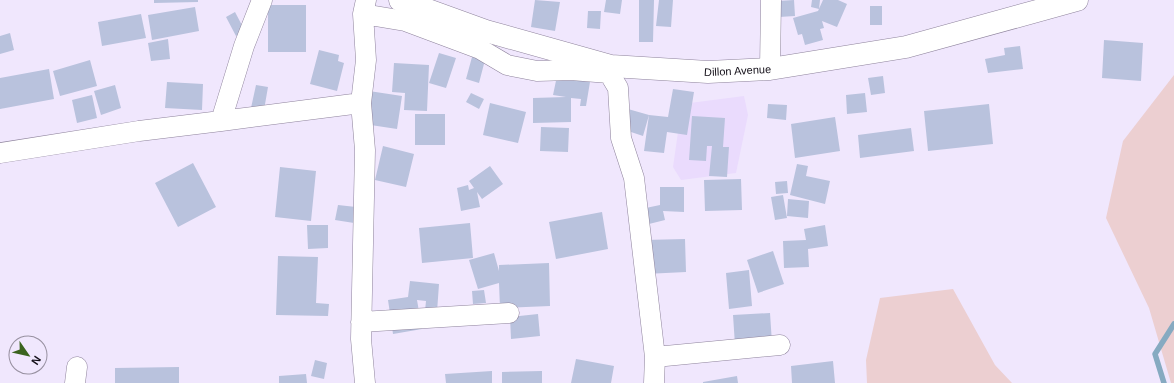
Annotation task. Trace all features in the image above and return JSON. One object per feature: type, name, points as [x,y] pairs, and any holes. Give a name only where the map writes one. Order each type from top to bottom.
[{"type":"street","points":[[221,121],[244,46],[262,0]]},
{"type":"street","name":"Dillon Avenue","points":[[400,0],[486,31],[611,66],[708,72],[770,69],[906,47],[1066,2]]},
{"type":"street","points":[[770,0],[770,69]]},
{"type":"street","points":[[365,383],[361,322],[365,150],[361,103],[366,60],[364,7],[480,49],[507,65],[537,71],[571,70],[608,73],[618,88],[621,138],[634,178],[656,357],[654,383]]},
{"type":"street","points":[[0,153],[108,135],[361,103]]},
{"type":"street","points":[[361,322],[509,313]]},
{"type":"street","points":[[656,357],[780,345]]},
{"type":"shaded area","points":[[1174,75],[1174,383],[1171,383],[1149,308],[1106,218],[1123,141]]},
{"type":"shaded area","points":[[744,96],[748,115],[736,173],[681,180],[673,167],[682,104]]},
{"type":"shaded area","points":[[953,289],[995,365],[1012,383],[867,383],[866,360],[880,298]]},
{"type":"building","points":[[154,0],[198,0],[198,2],[154,3]]},
{"type":"building","points":[[535,0],[560,2],[555,31],[531,27]]},
{"type":"building","points":[[606,0],[622,0],[620,14],[604,12]]},
{"type":"building","points":[[639,0],[654,0],[653,42],[639,42]]},
{"type":"building","points":[[659,0],[673,0],[671,27],[656,26]]},
{"type":"building","points":[[794,0],[795,16],[779,17],[778,1]]},
{"type":"building","points":[[812,0],[820,0],[819,9],[811,7]]},
{"type":"building","points":[[823,0],[838,0],[847,4],[837,27],[822,21],[824,28],[820,29],[823,40],[805,45],[802,34],[798,35],[793,18],[818,11]]},
{"type":"building","points":[[268,5],[306,5],[306,52],[268,52]]},
{"type":"building","points":[[870,6],[882,6],[882,25],[870,25]]},
{"type":"building","points":[[195,7],[199,31],[152,40],[148,15]]},
{"type":"building","points":[[588,11],[601,11],[600,29],[587,28]]},
{"type":"building","points":[[235,12],[245,31],[236,36],[226,17]]},
{"type":"building","points":[[141,14],[146,38],[102,46],[98,22]]},
{"type":"building","points":[[10,33],[14,50],[0,54],[0,36]]},
{"type":"building","points":[[168,39],[170,59],[151,61],[148,43]]},
{"type":"building","points":[[1104,40],[1143,43],[1141,81],[1102,78]]},
{"type":"building","points":[[1020,46],[1023,69],[988,73],[985,59],[1005,55],[1004,48]]},
{"type":"building","points":[[319,50],[339,55],[338,61],[344,63],[337,91],[310,84]]},
{"type":"building","points":[[439,53],[456,58],[446,88],[429,83]]},
{"type":"building","points":[[472,57],[485,60],[479,83],[466,79]]},
{"type":"building","points":[[90,60],[97,86],[60,96],[53,71]]},
{"type":"building","points":[[394,63],[429,65],[427,111],[404,110],[405,93],[392,92]]},
{"type":"building","points":[[49,69],[54,99],[0,109],[0,78]]},
{"type":"building","points":[[557,76],[590,82],[586,106],[580,106],[581,99],[571,98],[571,122],[533,123],[533,98],[566,97],[553,95]]},
{"type":"building","points":[[883,76],[885,93],[871,95],[868,78]]},
{"type":"building","points":[[167,82],[203,84],[202,110],[165,108]]},
{"type":"building","points":[[115,85],[121,108],[101,115],[94,91]]},
{"type":"building","points":[[256,85],[268,87],[264,110],[251,108]]},
{"type":"building","points":[[673,89],[694,92],[687,135],[667,132],[664,153],[644,151],[649,115],[668,117]]},
{"type":"building","points":[[369,91],[402,96],[397,129],[364,124]]},
{"type":"building","points":[[471,93],[484,99],[479,109],[466,102]]},
{"type":"building","points":[[865,93],[867,112],[847,114],[846,95]]},
{"type":"building","points":[[92,95],[97,118],[77,123],[72,100]]},
{"type":"building","points":[[490,103],[526,112],[518,143],[483,135]]},
{"type":"building","points":[[768,104],[787,105],[786,120],[767,118]]},
{"type":"building","points":[[989,104],[993,144],[928,151],[924,111]]},
{"type":"building","points":[[628,109],[649,115],[643,136],[622,129]]},
{"type":"building","points":[[415,114],[445,114],[445,145],[415,145]]},
{"type":"building","points":[[692,116],[725,118],[723,147],[729,147],[727,177],[709,176],[712,146],[707,146],[706,161],[689,160]]},
{"type":"building","points":[[835,117],[840,151],[795,158],[791,124]]},
{"type":"building","points":[[541,127],[569,128],[568,152],[540,151]]},
{"type":"building","points":[[911,128],[914,151],[860,158],[858,135]]},
{"type":"building","points":[[383,146],[414,154],[406,187],[375,180]]},
{"type":"building","points":[[193,163],[216,207],[178,227],[155,183]]},
{"type":"building","points":[[797,164],[808,166],[806,176],[830,181],[825,204],[790,195]]},
{"type":"building","points":[[490,166],[503,184],[482,199],[477,192],[480,207],[461,211],[457,188],[468,185],[469,190],[474,188],[469,181]]},
{"type":"building","points":[[280,167],[316,171],[311,221],[275,217]]},
{"type":"building","points":[[741,179],[742,210],[705,211],[704,180]]},
{"type":"building","points":[[787,181],[788,193],[776,194],[775,182]]},
{"type":"building","points":[[660,187],[684,187],[684,212],[663,211],[665,220],[645,225],[641,209],[660,205]]},
{"type":"building","points":[[783,195],[787,218],[775,220],[771,197]]},
{"type":"building","points":[[788,199],[809,201],[808,218],[787,216]]},
{"type":"building","points":[[338,205],[356,207],[354,223],[335,220]]},
{"type":"building","points":[[602,212],[608,249],[556,259],[549,222]]},
{"type":"building","points":[[470,223],[473,258],[422,263],[419,228]]},
{"type":"building","points":[[307,225],[328,225],[328,248],[308,249]]},
{"type":"building","points":[[825,225],[828,246],[808,249],[809,267],[784,268],[783,241],[806,240],[804,229]]},
{"type":"building","points":[[685,239],[686,272],[645,274],[644,240]]},
{"type":"building","points":[[773,251],[784,284],[758,293],[747,260]]},
{"type":"building","points":[[494,253],[499,271],[499,265],[549,263],[550,306],[500,308],[499,283],[478,289],[469,260]]},
{"type":"building","points":[[278,256],[318,257],[316,303],[329,304],[328,316],[276,315]]},
{"type":"building","points":[[749,270],[752,306],[729,309],[726,273]]},
{"type":"building","points":[[410,281],[439,284],[437,312],[425,311],[426,301],[417,300],[422,329],[393,334],[388,300],[408,297]]},
{"type":"building","points":[[484,290],[486,303],[473,304],[472,291]]},
{"type":"building","points":[[770,313],[772,343],[735,345],[733,315]]},
{"type":"building","points":[[538,314],[540,336],[511,339],[510,317]]},
{"type":"building","points":[[576,359],[614,366],[611,383],[571,383]]},
{"type":"building","points":[[315,360],[327,363],[324,379],[311,376]]},
{"type":"building","points":[[833,361],[835,383],[792,383],[791,366]]},
{"type":"building","points":[[179,367],[179,383],[115,383],[115,368]]},
{"type":"building","points":[[492,371],[492,383],[446,383],[445,374]]},
{"type":"building","points":[[542,371],[542,383],[502,383],[502,372]]},
{"type":"building","points":[[306,374],[307,383],[279,383],[279,376]]},
{"type":"building","points":[[737,376],[738,383],[703,383],[703,382]]},
{"type":"waterway","points":[[1164,383],[1155,354],[1174,324]]}]
